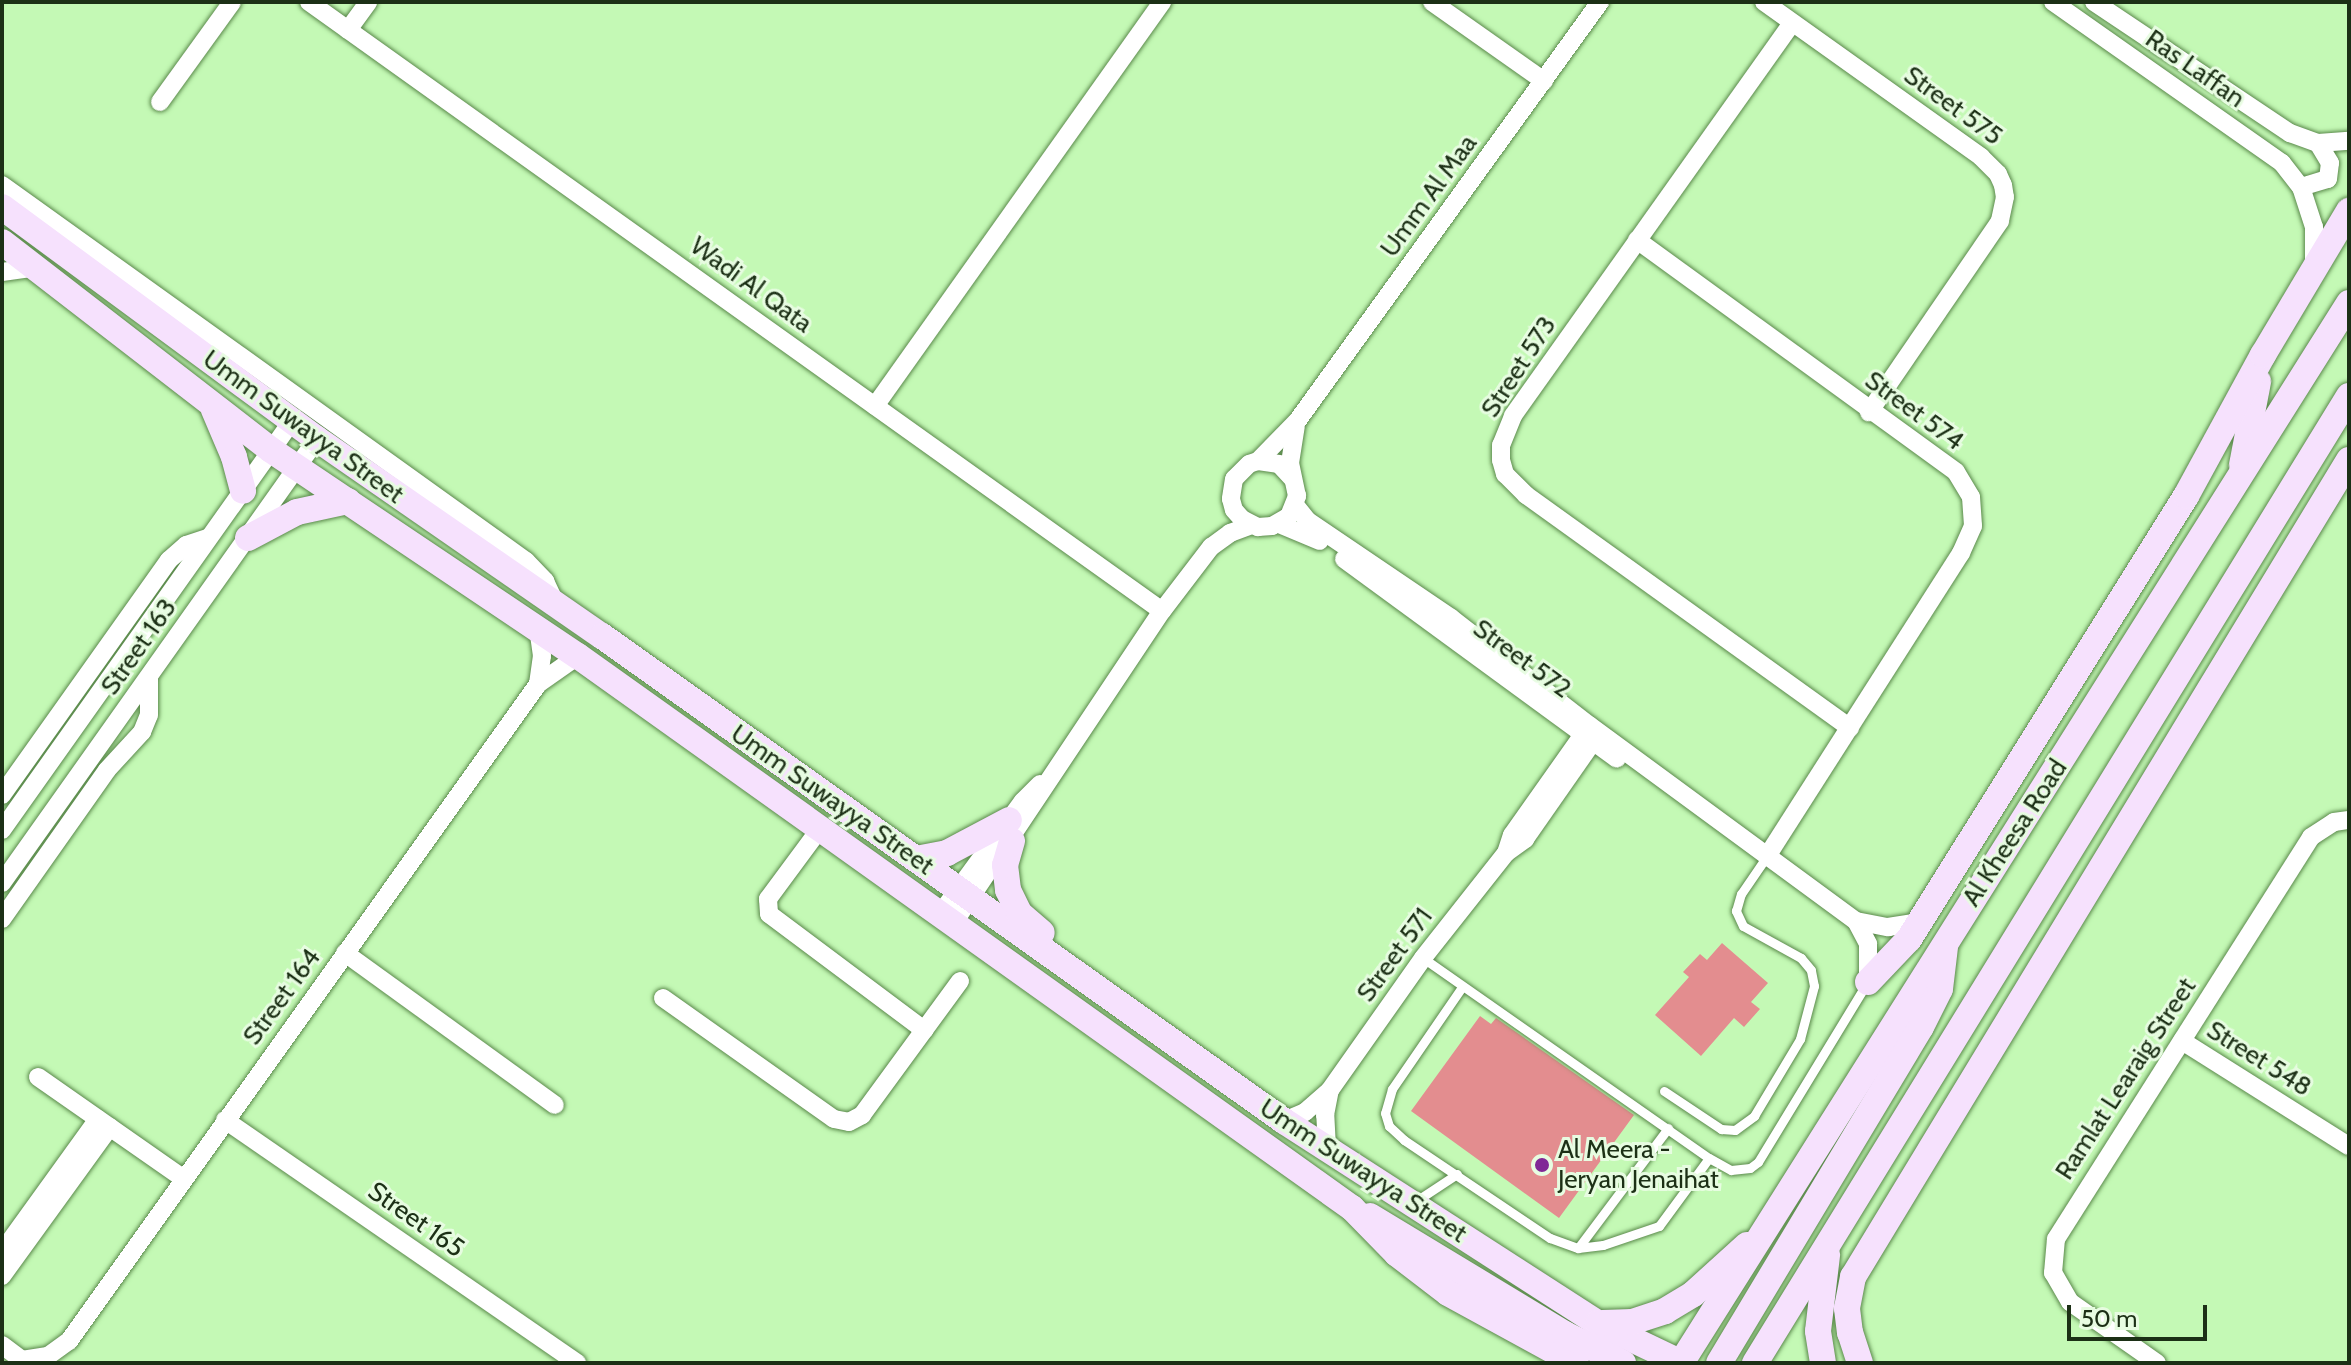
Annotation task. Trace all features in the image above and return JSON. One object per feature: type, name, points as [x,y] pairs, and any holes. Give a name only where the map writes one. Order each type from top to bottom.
[{"type":"street","points":[[160,102],[232,2]]},
{"type":"street","name":"Wadi Al Qata","points":[[309,2],[1162,611]]},
{"type":"street","points":[[348,30],[368,2]]},
{"type":"street","points":[[875,406],[1162,2]]},
{"type":"street","points":[[1432,2],[1544,81]]},
{"type":"street","name":"Umm Al Maa","points":[[1258,461],[1298,420],[1600,2]]},
{"type":"street","name":"Street 575","points":[[1764,2],[1991,165],[1998,174],[2005,197],[2000,221],[1994,231],[1869,412]]},
{"type":"street","name":"Ras Laffan","points":[[2053,2],[2270,153],[2301,187],[2314,227],[2313,272]]},
{"type":"street","name":"Ras Laffan","points":[[2094,2],[2261,116],[2318,143],[2349,141]]},
{"type":"street","name":"Street 573","points":[[1792,23],[1509,423],[1501,445],[1505,474],[1526,495],[1850,728]]},
{"type":"street","points":[[2301,187],[2328,179],[2330,163],[2318,143]]},
{"type":"street","points":[[2,185],[526,561],[545,581],[556,606]]},
{"type":"street","name":"Umm Suwayya Street","points":[[2,207],[317,439],[1284,1121],[1598,1323],[1681,1363]]},
{"type":"street","name":"Al Kheesa Road","points":[[1868,982],[1891,961],[1919,922],[2186,496],[2263,355],[2349,211]]},
{"type":"street","name":"Street 574","points":[[1637,240],[1869,412],[1956,472],[1971,497],[1973,526],[1961,553],[1767,856]]},
{"type":"street","name":"Umm Suwayya Street","points":[[2,242],[271,450],[578,656],[1352,1208],[1422,1274],[1506,1326],[1576,1363]]},
{"type":"street","points":[[2,272],[36,267]]},
{"type":"street","name":"Al Kheesa Road","points":[[1681,1363],[2349,303]]},
{"type":"street","points":[[2239,480],[2263,355]]},
{"type":"street","name":"Al Kheesa Road","points":[[1755,1363],[2349,396]]},
{"type":"street","points":[[211,404],[228,439],[243,491]]},
{"type":"street","name":"Umm Al Maa","points":[[1292,478],[1290,448],[1298,420]]},
{"type":"street","name":"Street 163","points":[[2,830],[292,421]]},
{"type":"street","name":"Street 163","points":[[2,883],[317,439]]},
{"type":"street","points":[[1860,1363],[1850,1333],[1847,1308],[1853,1277],[2349,460]]},
{"type":"street","points":[[947,919],[1010,830],[1030,793],[1052,775],[1162,611],[1211,547],[1231,499],[1234,479],[1241,470],[1258,461],[1279,464],[1292,478],[1295,505],[1279,524],[1265,527],[1252,525],[1230,533],[1211,547]]},
{"type":"street","points":[[1231,499],[1234,510],[1252,525]]},
{"type":"street","points":[[248,538],[297,512],[348,501]]},
{"type":"street","name":"Street 572","points":[[1295,505],[1308,521],[1451,618],[1591,734]]},
{"type":"street","name":"Street 572","points":[[1279,524],[1319,540],[1591,734],[1716,828],[1736,834],[1856,921],[1888,927],[1919,922]]},
{"type":"street","points":[[2,795],[169,560],[186,545],[208,538]]},
{"type":"street","points":[[538,629],[542,656],[538,684]]},
{"type":"street","name":"Street 164","points":[[24,1361],[48,1356],[69,1341],[538,684],[578,656]]},
{"type":"street","points":[[2,919],[107,770],[142,732],[149,715],[149,679]]},
{"type":"street","points":[[2140,803],[2170,688]]},
{"type":"street","name":"Street 571","points":[[1284,1121],[1305,1112],[1330,1090],[1423,958],[1506,853],[1512,835],[1591,734]]},
{"type":"street","name":"Ramlat Learaig Street","points":[[2157,1363],[2070,1302],[2059,1288],[2052,1255],[2064,1224],[2311,837],[2334,822],[2349,820]]},
{"type":"street","points":[[814,827],[789,858],[787,870],[767,903],[771,918],[924,1030]]},
{"type":"street","points":[[916,859],[947,853],[1010,830]]},
{"type":"street","points":[[1010,830],[1005,878],[1013,902],[1028,922],[1064,952],[1085,979]]},
{"type":"street","points":[[1856,921],[1868,944],[1868,982]]},
{"type":"street","points":[[1719,1363],[1921,1027],[1944,974],[1945,943]]},
{"type":"street","points":[[345,953],[555,1105]]},
{"type":"street","points":[[663,998],[844,1122],[862,1115],[960,981]]},
{"type":"street","name":"Street 548","points":[[2182,1041],[2349,1146]]},
{"type":"street","points":[[38,1077],[183,1178]]},
{"type":"street","name":"Street 571","points":[[1327,1148],[1325,1115],[1330,1090]]},
{"type":"street","name":"Street 165","points":[[225,1120],[577,1363]]},
{"type":"street","points":[[2,1252],[104,1123]]},
{"type":"street","points":[[2,1276],[104,1123]]},
{"type":"street","points":[[1865,1185],[1931,1147]]},
{"type":"street","points":[[1352,1208],[1396,1230],[1508,1301],[1623,1363]]},
{"type":"street","points":[[1598,1323],[1632,1322],[1665,1311],[1693,1294],[1762,1234]]},
{"type":"street","points":[[1823,1363],[1818,1331],[1829,1243]]},
{"type":"street","points":[[1506,1326],[1543,1363]]},
{"type":"street","name":"Street 164","points":[[63,1363],[69,1341]]},
{"type":"street","points":[[2,1345],[24,1361]]},
{"type":"lane","points":[[1664,1091],[1721,1129],[1743,1127],[1754,1116],[1800,1039],[1814,986],[1811,970],[1801,958],[1743,926],[1736,911],[1741,894],[1767,856]]},
{"type":"lane","points":[[1423,958],[1709,1158],[1731,1170],[1750,1168],[1758,1162],[1868,982]]},
{"type":"lane","points":[[1462,987],[1392,1089],[1385,1113],[1389,1126],[1404,1140],[1550,1238],[1578,1248],[1603,1245],[1659,1226],[1709,1158]]},
{"type":"lane","points":[[1578,1248],[1668,1128]]},
{"type":"lane","points":[[1411,1204],[1457,1174]]},
{"type":"building","points":[[1722,943],[1768,983],[1751,1002],[1760,1009],[1744,1027],[1734,1018],[1701,1056],[1655,1015],[1689,977],[1683,972],[1700,954],[1707,960]]},
{"type":"building","name":"Al Meera - Jeryan Jenaihat","points":[[1480,1016],[1491,1024],[1496,1018],[1634,1115],[1559,1218],[1411,1111]]},
{"type":"place","name":"Al Meera - Jeryan Jenaihat","points":[[1542,1165]]}]
